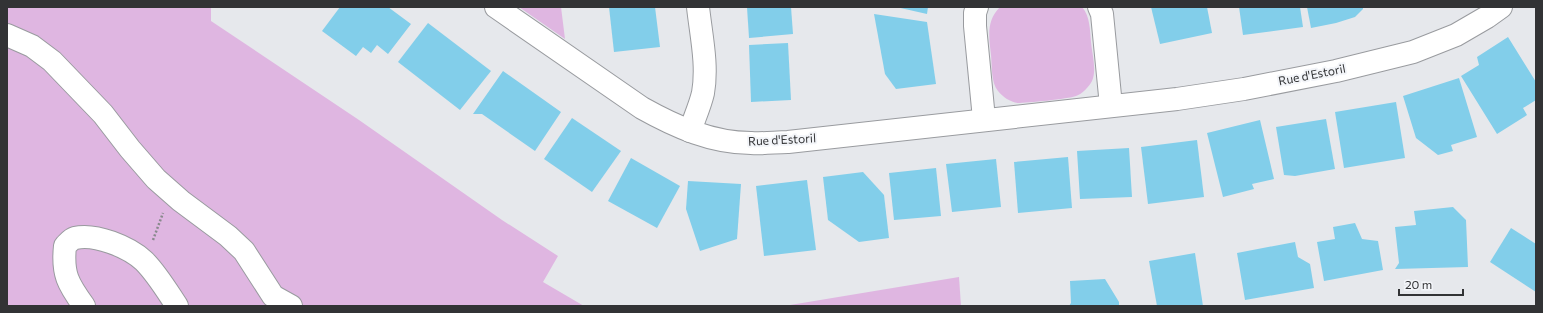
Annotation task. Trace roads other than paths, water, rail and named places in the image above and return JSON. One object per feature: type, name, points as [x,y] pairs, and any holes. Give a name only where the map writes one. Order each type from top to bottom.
[{"type":"street","name":"Rue d'Estoril","points":[[496,7],[642,108],[668,122],[690,131],[719,140],[744,143],[766,143],[984,120],[1184,98],[1244,89],[1393,58],[1427,47],[1456,35],[1501,7]]},
{"type":"street","points":[[690,131],[704,84],[704,60],[698,7]]},
{"type":"street","points":[[977,7],[975,13],[975,26],[984,120]]},
{"type":"street","points":[[1099,7],[1102,14],[1111,106]]},
{"type":"street","points":[[7,35],[32,46],[52,61],[103,114],[130,150],[156,180],[228,236],[244,251],[273,296],[291,306]]},
{"type":"street","points":[[84,306],[72,288],[64,272],[64,258],[65,246],[74,238],[87,237],[110,241],[143,260],[160,280],[177,306]]}]
